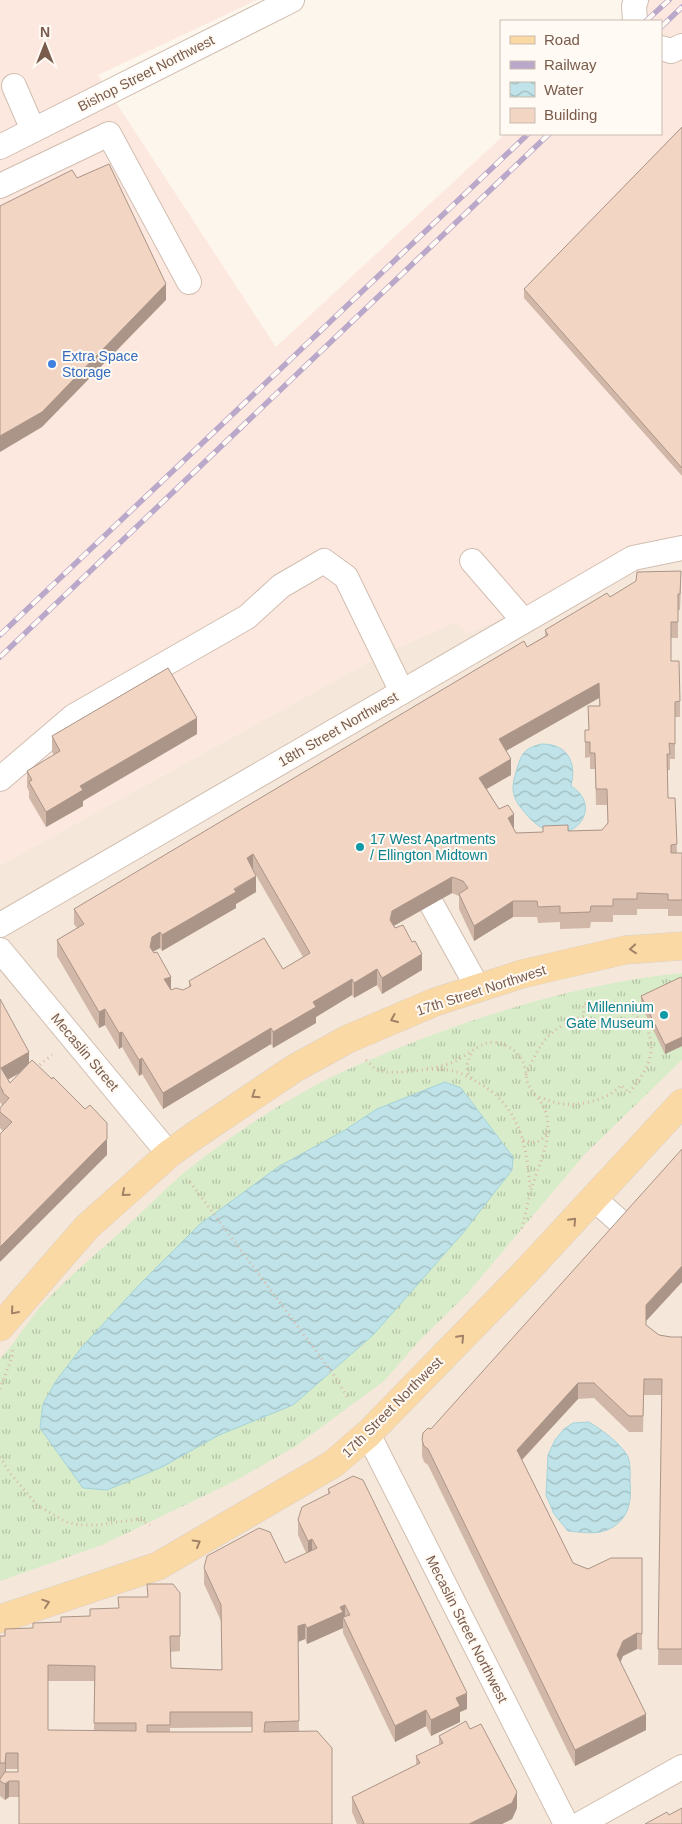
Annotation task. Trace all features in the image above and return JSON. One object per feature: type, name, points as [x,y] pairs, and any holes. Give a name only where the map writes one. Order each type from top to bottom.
[{"type":"main road","name":"17th Street Northwest","points":[[6,1336],[87,1227],[169,1154],[295,1068],[348,1039],[435,1002],[522,974],[625,950],[682,946]]},
{"type":"main road","name":"17th Street Northwest","points":[[0,1619],[158,1566],[333,1464],[368,1434],[522,1276],[682,1103]]},
{"type":"street","name":"Bishop Street Northwest","points":[[0,147],[292,0]]},
{"type":"street","points":[[635,20],[634,6],[636,0]]},
{"type":"street","points":[[662,48],[671,51],[682,46]]},
{"type":"street","points":[[14,86],[33,130]]},
{"type":"street","points":[[0,186],[109,134],[189,282]]},
{"type":"street","name":"18th Street Northwest","points":[[0,925],[633,558],[682,548]]},
{"type":"street","points":[[472,561],[524,621]]},
{"type":"street","points":[[0,779],[74,716],[247,617],[281,586],[324,562],[346,577],[402,692]]},
{"type":"street","points":[[432,905],[478,988]]},
{"type":"street","name":"Mecaslin Street","points":[[0,950],[169,1154]]},
{"type":"street","points":[[594,1199],[626,1227]]},
{"type":"street","name":"Mecaslin Street Northwest","points":[[368,1434],[566,1824]]},
{"type":"street","points":[[580,1824],[682,1767]]},
{"type":"path","points":[[526,1076],[544,1040],[558,1028],[584,1016],[583,1004],[602,1003],[626,1009],[638,1016],[647,1029],[652,1045],[649,1060],[641,1079],[630,1093],[621,1086],[615,1093],[578,1104],[562,1104],[534,1096]]},
{"type":"path","points":[[647,1029],[652,1026]]},
{"type":"path","points":[[368,1060],[376,1069],[388,1072],[424,1069],[454,1062],[488,1042],[506,1045],[521,1058],[529,1088],[542,1103],[546,1112],[547,1132],[545,1148],[530,1193],[521,1231]]},
{"type":"path","points":[[471,1053],[467,1068],[468,1074],[474,1080]]},
{"type":"path","points":[[29,1073],[52,1055]]},
{"type":"path","points":[[424,1069],[455,1071],[474,1080],[503,1100],[514,1118],[523,1140],[528,1159],[530,1193]]},
{"type":"path","points":[[523,1140],[535,1143],[542,1140],[547,1132]]},
{"type":"path","points":[[190,1182],[334,1375],[349,1400]]},
{"type":"path","points":[[0,1389],[13,1354],[6,1336]]},
{"type":"path","points":[[0,1458],[37,1505],[66,1522],[80,1525],[98,1525],[139,1519],[150,1525]]},
{"type":"shaded area","points":[[0,0],[257,0],[98,75],[276,347],[504,135],[662,135],[662,20],[627,20],[649,0],[682,0],[682,538],[467,634],[456,622],[383,654],[0,865]]},
{"type":"shaded area","points":[[682,522],[682,1824],[0,1824],[0,865],[383,654]]},
{"type":"green space","points":[[682,973],[682,1060],[584,1155],[467,1294],[420,1340],[384,1381],[296,1446],[233,1482],[102,1545],[0,1581],[0,1359],[37,1311],[58,1289],[180,1176],[253,1122],[320,1083],[354,1066],[435,1034],[539,1000],[610,984]]},
{"type":"water","points":[[542,744],[558,747],[568,756],[573,770],[571,786],[582,796],[585,807],[583,817],[577,826],[567,831],[554,832],[540,827],[522,809],[514,794],[513,784],[521,757],[527,750]]},
{"type":"water","points":[[445,1082],[461,1088],[513,1157],[512,1170],[462,1234],[373,1335],[293,1405],[219,1435],[162,1467],[107,1490],[83,1488],[40,1428],[43,1404],[56,1381],[82,1347],[139,1285],[199,1225],[278,1167],[345,1130],[377,1109]]},
{"type":"water","points":[[589,1422],[615,1441],[627,1455],[630,1468],[630,1497],[624,1516],[620,1522],[607,1530],[593,1533],[568,1531],[554,1514],[546,1495],[548,1455],[555,1440],[564,1429],[573,1423]]},
{"type":"building","points":[[682,127],[682,468],[524,289]]},
{"type":"building","name":"Extra Space Storage","points":[[109,164],[166,284],[42,412],[0,436],[0,206],[72,170],[77,178]]},
{"type":"building","name":"17 West Apartments / Ellington Midtown","points":[[681,571],[680,594],[678,594],[678,622],[671,622],[671,661],[679,661],[680,701],[675,702],[675,744],[669,743],[670,754],[667,754],[668,798],[675,798],[677,844],[671,845],[671,853],[682,853],[682,900],[668,900],[668,894],[637,893],[637,899],[613,899],[613,906],[591,906],[590,912],[560,913],[560,906],[538,907],[537,901],[513,901],[474,926],[459,894],[468,888],[463,881],[452,877],[392,911],[390,920],[395,928],[403,925],[412,942],[415,941],[422,954],[382,978],[377,969],[354,983],[352,979],[313,1002],[316,1007],[273,1032],[271,1028],[163,1093],[142,1058],[139,1060],[122,1032],[119,1033],[105,1009],[99,1012],[57,940],[84,924],[74,909],[524,641],[527,647],[548,635],[545,630],[607,593],[610,597],[636,581],[637,572]],"holes":[[[599,683],[600,706],[588,706],[589,730],[585,730],[585,742],[590,742],[590,753],[595,753],[596,789],[607,789],[608,823],[602,830],[568,831],[568,825],[543,826],[543,832],[516,833],[508,818],[514,814],[508,805],[499,809],[479,778],[511,759],[499,739]],[[253,854],[310,953],[283,969],[264,938],[189,981],[191,986],[183,990],[176,988],[171,990],[164,979],[171,977],[157,952],[154,953],[150,947],[152,937],[160,932],[162,935],[236,892],[234,889],[256,876],[247,858]]]},
{"type":"building","points":[[168,668],[197,718],[80,786],[83,790],[46,812],[29,782],[32,780],[27,771],[60,751],[52,736]]},
{"type":"building","name":"Millennium Gate Museum","points":[[681,977],[682,1037],[665,1045],[641,996]]},
{"type":"building","points":[[0,999],[29,1052],[1,1068],[10,1083],[32,1060],[52,1079],[53,1077],[85,1109],[90,1105],[107,1123],[107,1139],[0,1247],[0,1134],[12,1122],[0,1112],[0,1108],[9,1098],[3,1093],[0,1086]]},
{"type":"building","points":[[682,1149],[682,1266],[646,1305],[646,1325],[659,1335],[682,1337],[682,1649],[658,1649],[662,1379],[644,1379],[643,1416],[629,1416],[594,1383],[578,1383],[517,1450],[573,1563],[588,1569],[611,1558],[642,1558],[642,1634],[637,1633],[623,1641],[617,1655],[646,1714],[575,1750],[428,1449],[424,1446],[422,1440],[423,1433],[428,1428],[431,1429]]},
{"type":"building","points":[[353,1476],[363,1480],[467,1693],[456,1698],[460,1706],[431,1720],[426,1710],[395,1726],[343,1617],[350,1615],[345,1605],[340,1607],[343,1612],[307,1628],[305,1624],[298,1626],[299,1721],[265,1722],[264,1732],[317,1731],[332,1748],[332,1824],[19,1824],[19,1781],[9,1781],[5,1784],[0,1781],[5,1772],[18,1772],[18,1753],[6,1753],[5,1763],[0,1763],[0,1636],[5,1636],[5,1629],[33,1628],[33,1623],[61,1622],[61,1617],[90,1616],[90,1609],[119,1608],[118,1597],[148,1597],[147,1584],[173,1584],[180,1593],[180,1636],[170,1636],[171,1668],[222,1670],[221,1605],[204,1568],[207,1556],[259,1528],[270,1532],[285,1563],[317,1548],[312,1539],[308,1541],[298,1520],[302,1507],[330,1493],[328,1489]],"holes":[[[48,1665],[95,1666],[94,1723],[136,1723],[136,1731],[48,1730]],[[170,1712],[252,1712],[252,1732],[147,1732],[147,1725],[170,1725]]]},
{"type":"building","points":[[466,1721],[470,1729],[481,1724],[517,1792],[512,1803],[469,1824],[362,1824],[364,1823],[352,1797],[420,1763],[416,1756],[443,1743],[439,1736]]},
{"type":"building","points":[[682,1808],[682,1824],[645,1824],[667,1812],[669,1815]]},
{"type":"railway","points":[[647,20],[669,0]]},
{"type":"railway","points":[[662,26],[682,7]]},
{"type":"railway","points":[[0,635],[527,135]]},
{"type":"railway","points":[[0,657],[548,135]]},
{"type":"place","name":"Extra Space Storage","points":[[52,364]]},
{"type":"place","name":"17 West Apartments / Ellington Midtown","points":[[360,847]]},
{"type":"place","name":"Millennium Gate Museum","points":[[664,1015]]}]
